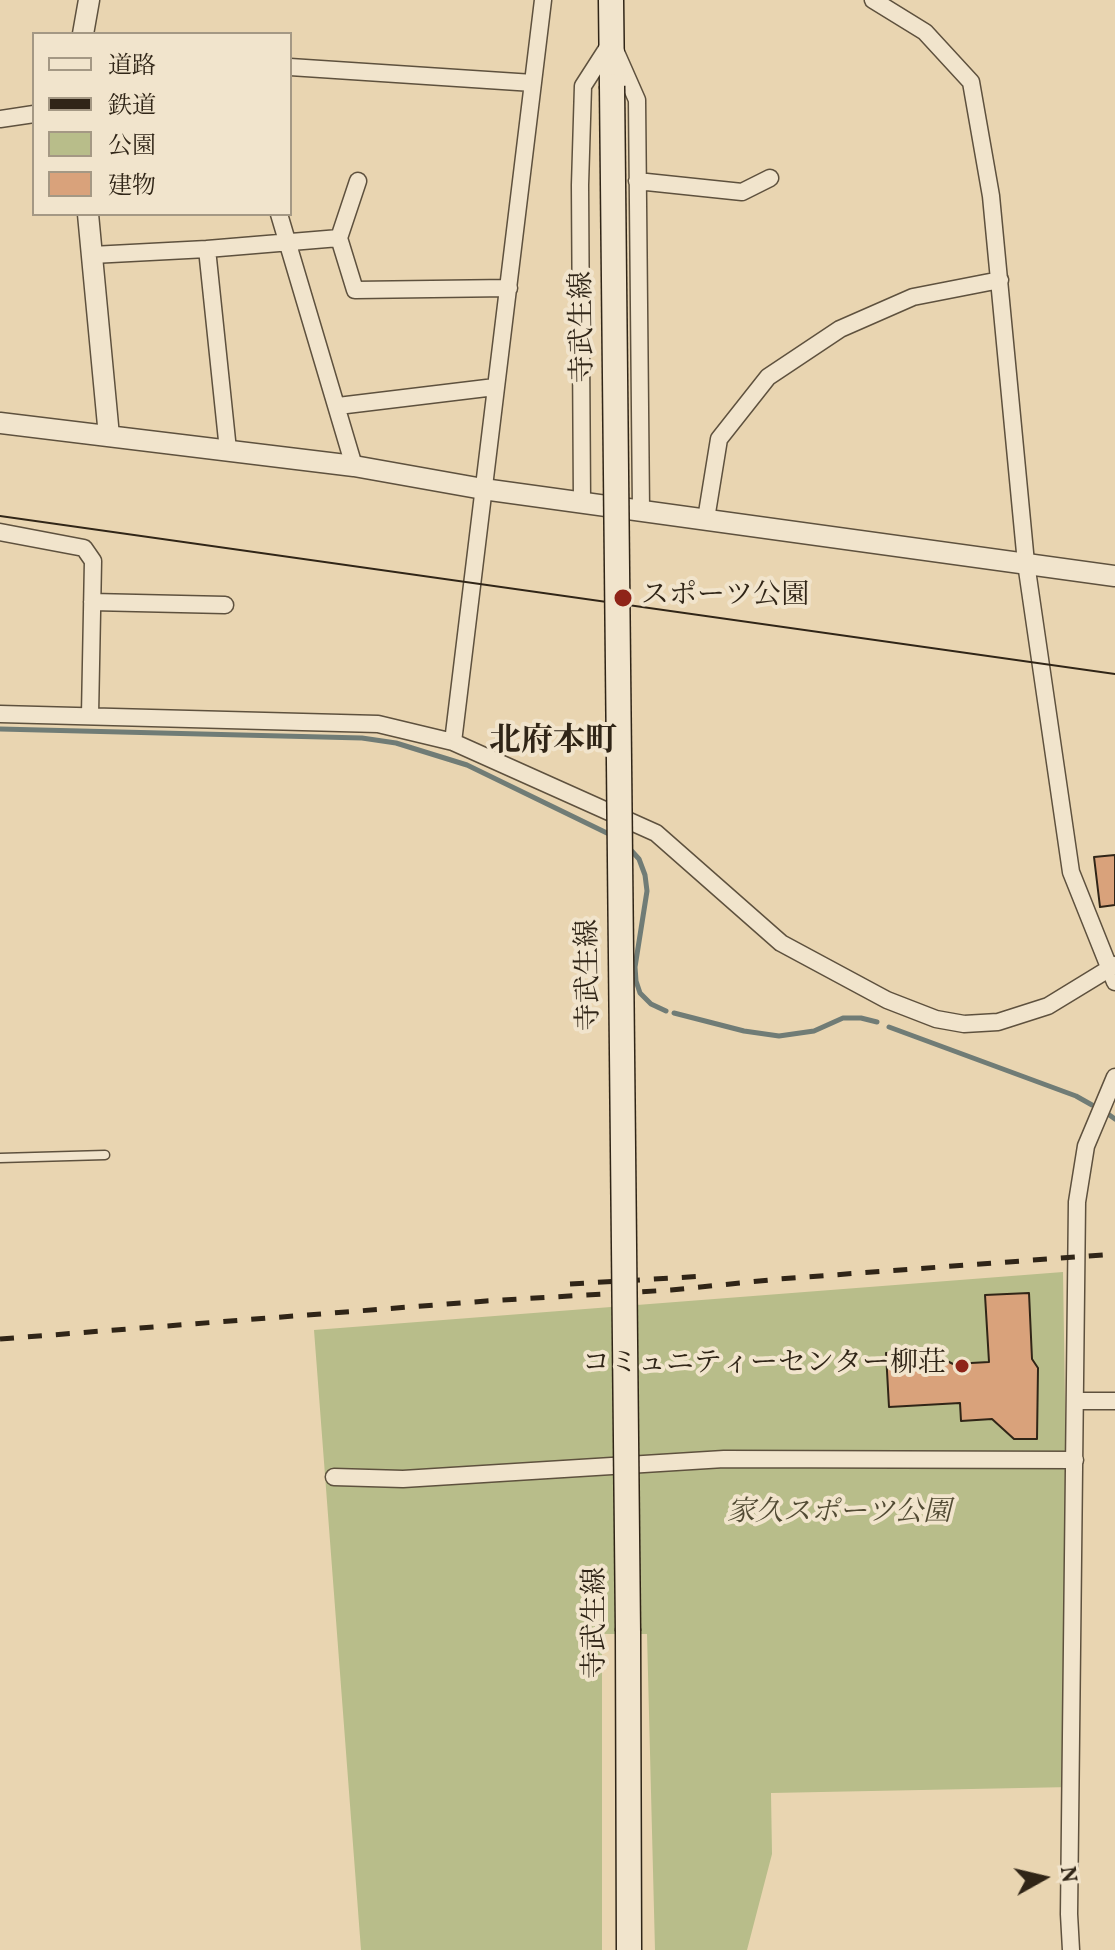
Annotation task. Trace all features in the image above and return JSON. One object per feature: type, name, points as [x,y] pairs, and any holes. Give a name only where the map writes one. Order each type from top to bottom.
[{"type":"main road","name":"寺武生線","points":[[611,0],[629,1950]]},
{"type":"street","points":[[83,32],[89,0]]},
{"type":"street","points":[[453,742],[543,0]]},
{"type":"street","points":[[0,714],[378,724],[453,742],[656,833],[781,943],[887,1000],[936,1019],[964,1024],[998,1022],[1048,1006],[1113,971],[1071,872],[1026,563],[991,196],[971,82],[925,32],[873,0]]},
{"type":"street","points":[[612,41],[637,100],[641,510]]},
{"type":"street","points":[[582,502],[580,185],[583,86],[612,41]]},
{"type":"street","points":[[292,67],[533,83]]},
{"type":"street","points":[[0,119],[32,114]]},
{"type":"street","points":[[637,181],[742,192],[770,178]]},
{"type":"street","points":[[358,181],[339,238],[355,290],[509,288]]},
{"type":"street","points":[[88,216],[109,436]]},
{"type":"street","points":[[280,216],[354,466]]},
{"type":"street","points":[[92,255],[339,238]]},
{"type":"street","points":[[207,249],[228,450]]},
{"type":"street","points":[[706,519],[719,439],[768,377],[840,329],[913,297],[1000,280]]},
{"type":"street","points":[[338,406],[495,387]]},
{"type":"street","points":[[0,423],[354,466],[483,489],[1115,576]]},
{"type":"street","points":[[0,532],[84,548],[93,561],[90,715]]},
{"type":"street","points":[[92,602],[225,605]]},
{"type":"street","points":[[1071,1950],[1077,1202],[1086,1146],[1115,1077]]},
{"type":"street","points":[[1075,1401],[1115,1401]]},
{"type":"street","points":[[334,1477],[403,1479],[724,1459],[1075,1460]]},
{"type":"lane","points":[[0,1158],[105,1155]]},
{"type":"green space","name":"家久スポーツ公園","points":[[1063,1272],[1071,1787],[771,1793],[772,1854],[747,1950],[655,1950],[647,1634],[602,1634],[602,1950],[361,1950],[314,1330]]},
{"type":"building","points":[[1115,855],[1115,905],[1100,907],[1094,857]]},
{"type":"building","name":"コミュニティーセンター柳荘","points":[[1029,1293],[1032,1359],[1038,1368],[1037,1439],[1014,1439],[992,1419],[961,1421],[960,1403],[889,1407],[886,1353],[928,1351],[953,1364],[989,1362],[985,1295]]},
{"type":"waterway","points":[[0,729],[362,738],[396,743],[467,765],[611,835]]},
{"type":"waterway","points":[[629,848],[639,859],[647,891],[635,967],[636,981],[640,993],[651,1004],[666,1011]]},
{"type":"waterway","points":[[674,1013],[744,1031],[779,1036],[814,1031],[843,1018],[877,1022]]},
{"type":"waterway","points":[[889,1027],[1076,1096],[1092,1105]]},
{"type":"waterway","points":[[1108,1114],[1115,1119]]},
{"type":"tram line","points":[[0,516],[1115,674]]},
{"type":"railway","points":[[0,1339],[1115,1254]]},
{"type":"railway","points":[[570,1284],[706,1276]]},
{"type":"place","name":"スポーツ公園","points":[[623,598]]},
{"type":"place","name":"コミュニティーセンター柳荘","points":[[962,1366]]},
{"type":"district","name":"北府本町","points":[[553,744]]}]
